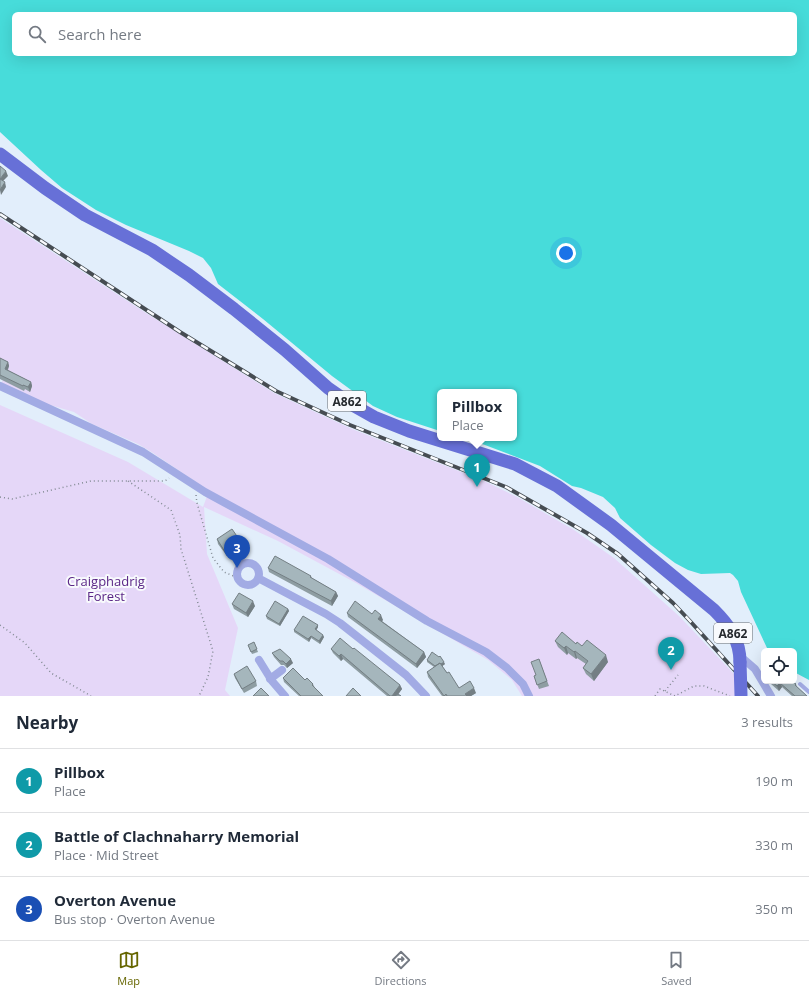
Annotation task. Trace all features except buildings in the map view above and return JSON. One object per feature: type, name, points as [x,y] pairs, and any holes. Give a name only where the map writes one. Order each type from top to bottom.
[{"type":"main road","name":"A862","points":[[0,154],[45,188],[86,215],[152,250],[189,275],[234,309],[328,388],[351,404],[374,417],[409,431],[437,440]]},
{"type":"main road","name":"A862","points":[[441,441],[516,464],[557,486],[611,525],[714,610],[726,622],[737,641],[740,659],[737,696]]},
{"type":"street","points":[[0,386],[143,452],[195,485],[328,559],[427,622],[486,652],[507,668],[523,684],[529,696]]},
{"type":"street","points":[[248,563],[255,565],[258,568],[258,578],[253,584],[246,585],[238,578],[237,571],[242,565],[248,563]]},
{"type":"street","points":[[258,578],[326,614],[406,675],[426,696]]},
{"type":"street","points":[[740,659],[755,669],[770,696]]},
{"type":"street","points":[[259,660],[270,679],[285,696]]},
{"type":"street","points":[[270,679],[282,670]]},
{"type":"lane","points":[[800,684],[809,692]]},
{"type":"path","points":[[0,497],[12,499],[91,481],[165,481],[176,473]]},
{"type":"path","points":[[128,481],[171,510],[180,535],[182,549],[213,651],[208,677],[199,696]]},
{"type":"path","points":[[195,485],[197,503],[213,558],[224,572],[238,578]]},
{"type":"path","points":[[0,625],[25,643],[51,673],[92,696]]},
{"type":"path","points":[[665,690],[678,675]]},
{"type":"path","points":[[655,696],[660,689],[665,690],[675,696],[694,686],[704,686],[737,696]]},
{"type":"green space","name":"Craigphadrig Forest","points":[[0,218],[146,313],[274,393],[352,429],[484,481],[517,497],[574,530],[614,558],[679,616],[735,675],[736,696],[522,696],[512,680],[488,660],[356,583],[278,541],[204,507],[207,554],[238,628],[225,690],[230,696],[0,696],[0,405],[128,462],[203,507],[209,491],[138,444],[92,424],[74,412],[43,403],[1,384],[9,366],[0,362]]},
{"type":"shaded area","points":[[0,0],[809,0],[809,680],[797,674],[797,648],[767,648],[741,592],[738,581],[733,575],[730,573],[701,574],[688,570],[675,563],[651,545],[620,518],[615,508],[603,497],[572,486],[540,466],[472,441],[517,441],[517,389],[437,389],[437,430],[397,417],[373,406],[332,376],[218,284],[211,268],[203,258],[126,225],[96,210],[62,188],[0,132]]},
{"type":"railway","points":[[0,214],[180,332],[276,391],[350,425],[506,487],[587,533],[618,554],[673,603],[758,696]]},
{"type":"place","name":"Pillbox","points":[[477,487]]},
{"type":"place","name":"Overton Avenue","points":[[237,568]]},
{"type":"place","name":"Battle of Clachnaharry Memorial","points":[[671,670]]}]
